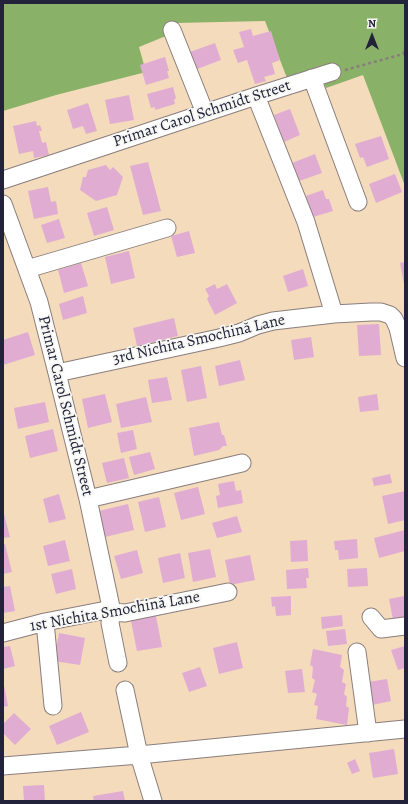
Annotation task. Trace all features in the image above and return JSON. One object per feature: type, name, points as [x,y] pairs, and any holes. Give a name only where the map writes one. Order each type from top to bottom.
[{"type":"street","points":[[172,30],[205,113]]},
{"type":"street","name":"Primar Carol Schmidt Street","points":[[3,180],[332,72]]},
{"type":"street","points":[[312,78],[358,202]]},
{"type":"street","points":[[256,96],[306,222],[334,314]]},
{"type":"street","name":"Primar Carol Schmidt Street","points":[[3,204],[40,302],[88,499],[112,612],[110,623],[118,663]]},
{"type":"street","points":[[27,269],[167,228]]},
{"type":"street","name":"3rd Nichita Smochină Lane","points":[[57,373],[219,338],[239,333],[258,325],[273,321],[334,314],[371,312],[381,312],[390,315],[394,319],[398,328],[405,358]]},
{"type":"street","points":[[88,499],[242,463]]},
{"type":"street","name":"1st Nichita Smochină Lane","points":[[3,633],[45,622],[101,611],[125,613],[228,592]]},
{"type":"street","points":[[371,617],[381,629],[405,626]]},
{"type":"street","points":[[45,622],[53,706]]},
{"type":"street","points":[[357,652],[368,733]]},
{"type":"street","points":[[125,690],[139,755],[153,801]]},
{"type":"street","points":[[3,766],[139,755],[405,729]]},
{"type":"path","points":[[332,72],[403,54],[405,50]]},
{"type":"green space","points":[[3,3],[405,3],[405,186],[363,75],[326,88],[318,68],[287,78],[265,21],[176,23],[178,31],[139,47],[146,72],[56,95],[3,111]]},
{"type":"building","points":[[251,29],[253,36],[271,31],[280,60],[272,63],[275,74],[264,77],[266,81],[255,84],[247,60],[238,63],[233,50],[244,47],[239,32]]},
{"type":"building","points":[[215,43],[221,60],[197,69],[190,52]]},
{"type":"building","points":[[165,57],[169,71],[167,71],[169,78],[146,85],[140,65]]},
{"type":"building","points":[[173,87],[176,98],[174,100],[175,104],[155,110],[155,107],[151,108],[147,94]]},
{"type":"building","points":[[129,95],[134,120],[110,124],[105,100]]},
{"type":"building","points":[[88,103],[97,131],[86,134],[83,126],[73,129],[67,110]]},
{"type":"building","points":[[290,109],[300,135],[284,142],[274,115]]},
{"type":"building","points":[[36,121],[37,126],[40,125],[42,131],[39,131],[42,143],[46,142],[49,155],[34,158],[33,151],[19,154],[13,126]]},
{"type":"building","points":[[381,136],[389,159],[367,167],[363,157],[360,158],[355,144]]},
{"type":"building","points":[[315,154],[322,173],[299,181],[292,163]]},
{"type":"building","points":[[148,162],[161,211],[143,215],[130,166]]},
{"type":"building","points":[[106,165],[110,170],[113,167],[123,177],[117,195],[96,201],[80,190],[83,177],[86,177],[88,170]]},
{"type":"building","points":[[395,174],[402,192],[376,203],[369,184]]},
{"type":"building","points":[[48,187],[51,202],[56,201],[58,214],[34,219],[28,191]]},
{"type":"building","points":[[323,190],[326,199],[329,199],[333,211],[313,217],[306,196]]},
{"type":"building","points":[[107,207],[114,230],[94,236],[87,213]]},
{"type":"building","points":[[59,219],[65,238],[47,243],[41,225]]},
{"type":"building","points":[[189,231],[195,253],[177,257],[171,236]]},
{"type":"building","points":[[129,251],[135,278],[111,284],[105,257]]},
{"type":"building","points":[[405,262],[405,284],[404,284],[400,263]]},
{"type":"building","points":[[81,263],[88,286],[64,293],[58,270]]},
{"type":"building","points":[[303,269],[308,286],[288,292],[283,276]]},
{"type":"building","points":[[215,284],[217,289],[227,284],[237,303],[215,315],[207,299],[209,296],[205,289]]},
{"type":"building","points":[[83,296],[87,313],[63,320],[59,304]]},
{"type":"building","points":[[174,318],[178,336],[137,346],[133,328]]},
{"type":"building","points":[[379,324],[381,355],[359,356],[357,325]]},
{"type":"building","points":[[28,332],[35,355],[3,365],[3,340]]},
{"type":"building","points":[[311,337],[314,357],[294,360],[291,340]]},
{"type":"building","points":[[240,360],[245,380],[219,386],[215,366]]},
{"type":"building","points":[[201,366],[207,398],[187,402],[181,370]]},
{"type":"building","points":[[167,377],[172,400],[152,403],[148,380]]},
{"type":"building","points":[[105,394],[112,422],[88,428],[82,399]]},
{"type":"building","points":[[377,394],[379,410],[360,412],[358,397]]},
{"type":"building","points":[[146,397],[152,422],[121,428],[116,404]]},
{"type":"building","points":[[45,402],[49,422],[18,429],[14,408]]},
{"type":"building","points":[[219,422],[222,435],[224,435],[227,446],[223,446],[219,450],[194,456],[189,428]]},
{"type":"building","points":[[53,429],[58,451],[30,458],[25,436]]},
{"type":"building","points":[[133,430],[137,449],[121,453],[117,433]]},
{"type":"building","points":[[150,452],[155,469],[134,475],[129,457]]},
{"type":"building","points":[[124,458],[129,478],[107,483],[102,463]]},
{"type":"building","points":[[390,474],[392,483],[374,486],[372,478]]},
{"type":"building","points":[[234,481],[236,491],[241,490],[243,503],[218,508],[216,496],[220,495],[218,484]]},
{"type":"building","points":[[198,487],[205,514],[181,520],[174,493]]},
{"type":"building","points":[[405,491],[405,520],[388,524],[382,496]]},
{"type":"building","points":[[59,494],[66,519],[49,523],[43,499]]},
{"type":"building","points":[[159,497],[166,527],[145,532],[138,502]]},
{"type":"building","points":[[128,504],[134,530],[105,537],[99,511]]},
{"type":"building","points":[[3,510],[10,537],[3,538]]},
{"type":"building","points":[[237,516],[242,532],[217,538],[212,523]]},
{"type":"building","points":[[405,530],[405,551],[379,558],[374,538]]},
{"type":"building","points":[[357,539],[358,558],[339,560],[338,550],[335,550],[334,541]]},
{"type":"building","points":[[65,540],[70,561],[48,566],[43,546]]},
{"type":"building","points":[[307,540],[308,561],[291,562],[290,541]]},
{"type":"building","points":[[3,544],[5,544],[12,572],[3,574]]},
{"type":"building","points":[[210,549],[216,577],[193,582],[188,553]]},
{"type":"building","points":[[137,550],[143,573],[121,579],[114,556]]},
{"type":"building","points":[[180,553],[185,578],[163,583],[158,558]]},
{"type":"building","points":[[250,555],[255,580],[230,585],[225,560]]},
{"type":"building","points":[[308,568],[309,578],[306,578],[307,588],[287,589],[286,570]]},
{"type":"building","points":[[367,568],[368,586],[348,587],[347,569]]},
{"type":"building","points":[[72,569],[76,589],[56,594],[51,574]]},
{"type":"building","points":[[10,586],[15,611],[3,613],[3,587]]},
{"type":"building","points":[[291,596],[291,615],[276,616],[275,606],[272,607],[271,597]]},
{"type":"building","points":[[405,596],[405,617],[393,619],[389,599]]},
{"type":"building","points":[[342,615],[343,626],[322,629],[321,617]]},
{"type":"building","points":[[156,616],[162,647],[137,651],[131,621]]},
{"type":"building","points":[[345,629],[347,644],[328,646],[326,631]]},
{"type":"building","points":[[59,633],[85,638],[80,665],[54,661]]},
{"type":"building","points":[[237,642],[243,668],[219,674],[213,648]]},
{"type":"building","points":[[10,646],[15,666],[3,669],[3,647]]},
{"type":"building","points":[[405,646],[405,668],[398,670],[391,650]]},
{"type":"building","points":[[313,649],[342,655],[340,667],[344,670],[342,682],[346,684],[344,694],[347,697],[346,706],[349,708],[347,725],[316,719],[318,706],[314,705],[317,694],[312,692],[315,680],[312,678],[313,667],[310,665]]},
{"type":"building","points":[[200,667],[207,686],[189,692],[182,673]]},
{"type":"building","points":[[302,669],[305,692],[288,693],[285,671]]},
{"type":"building","points":[[387,679],[391,701],[372,705],[368,682]]},
{"type":"building","points":[[4,685],[8,706],[3,707],[3,686]]},
{"type":"building","points":[[81,712],[89,732],[57,745],[49,726]]},
{"type":"building","points":[[14,713],[31,729],[15,745],[3,733],[3,724]]},
{"type":"building","points":[[394,749],[398,774],[373,778],[369,753]]},
{"type":"building","points":[[355,759],[360,771],[352,774],[347,763]]},
{"type":"building","points":[[44,785],[45,801],[24,801],[23,786]]},
{"type":"building","points":[[123,791],[125,801],[94,801],[93,796]]}]
